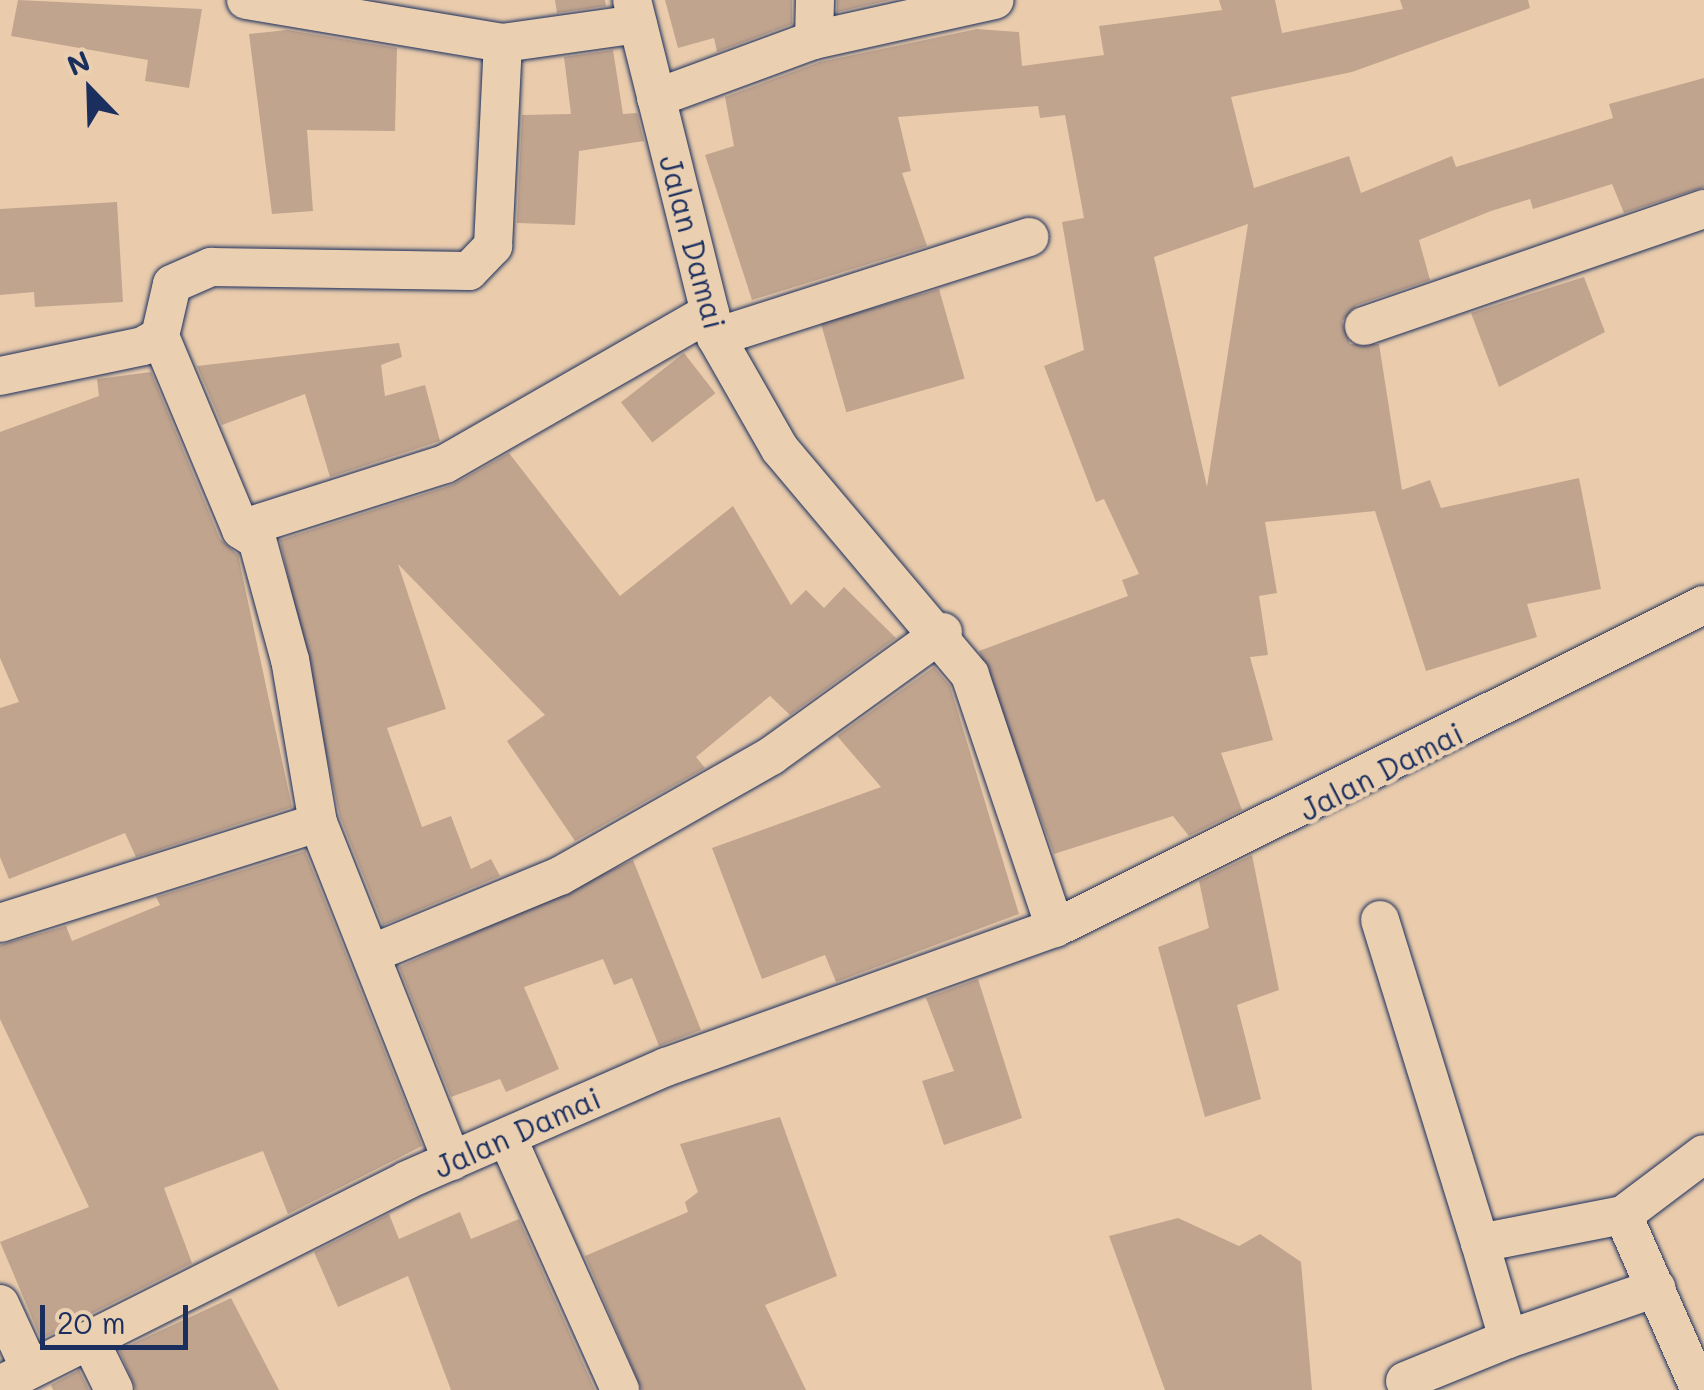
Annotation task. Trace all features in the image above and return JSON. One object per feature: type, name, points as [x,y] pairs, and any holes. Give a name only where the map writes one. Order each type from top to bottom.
[{"type":"street","points":[[246,0],[503,43],[635,12]]},
{"type":"street","points":[[814,40],[815,0]]},
{"type":"street","points":[[656,98],[814,40],[995,0]]},
{"type":"street","name":"Jalan Damai","points":[[635,12],[713,324],[780,449],[943,632],[970,674],[1055,928]]},
{"type":"street","points":[[452,1161],[373,953],[318,823],[290,660],[252,536],[241,530],[160,336],[172,284],[211,267],[469,271],[485,261],[503,43]]},
{"type":"street","points":[[1364,326],[1704,208]]},
{"type":"street","points":[[252,536],[263,518],[445,464],[713,324],[1029,237]]},
{"type":"street","points":[[0,376],[160,336]]},
{"type":"street","name":"Jalan Damai","points":[[15,1377],[452,1161],[666,1067],[1055,928],[1704,606]]},
{"type":"street","points":[[373,953],[560,876],[771,756],[943,632]]},
{"type":"street","points":[[0,923],[318,823]]},
{"type":"street","points":[[1380,920],[1508,1338]]},
{"type":"street","points":[[507,1137],[620,1390]]},
{"type":"street","points":[[1480,1243],[1624,1215],[1704,1154]]},
{"type":"street","points":[[1624,1215],[1700,1390]]},
{"type":"street","points":[[1405,1381],[1508,1338],[1656,1288]]},
{"type":"street","points":[[0,1304],[15,1377]]},
{"type":"street","points":[[90,1343],[114,1390]]},
{"type":"building","points":[[18,0],[202,9],[189,88],[145,81],[148,60],[11,36]]},
{"type":"building","points":[[555,0],[605,0],[606,6],[557,13]]},
{"type":"building","points":[[665,0],[792,0],[792,24],[717,52],[714,38],[678,48]]},
{"type":"building","points":[[837,0],[890,0],[837,12]]},
{"type":"building","points":[[1219,0],[1275,0],[1282,33],[1403,9],[1400,0],[1528,0],[1530,8],[1352,72],[1231,97],[1254,188],[1349,156],[1361,193],[1452,156],[1456,167],[1613,118],[1609,104],[1704,78],[1704,187],[1624,213],[1612,184],[1533,209],[1530,199],[1491,211],[1419,240],[1430,280],[1357,305],[1342,321],[1350,344],[1379,344],[1402,490],[1430,480],[1441,508],[1579,478],[1601,589],[1527,604],[1537,637],[1426,671],[1375,511],[1265,522],[1277,593],[1259,596],[1268,655],[1250,657],[1273,740],[1221,753],[1242,810],[1189,836],[1173,816],[1054,854],[979,651],[1128,596],[1122,580],[1139,574],[1104,499],[1096,502],[1044,366],[1084,350],[1062,222],[1084,218],[1065,115],[1040,118],[1038,106],[898,117],[911,171],[902,173],[927,246],[752,300],[705,155],[734,146],[725,97],[820,62],[977,29],[1019,32],[1022,66],[1104,55],[1099,26],[1222,10]],"holes":[[[1248,224],[1207,487],[1154,257]]]},
{"type":"building","points":[[287,30],[397,48],[395,131],[307,130],[313,211],[272,214],[249,34]]},
{"type":"building","points":[[613,50],[623,114],[637,113],[644,141],[579,151],[575,225],[517,223],[522,115],[571,114],[564,57]]},
{"type":"building","points":[[117,202],[123,302],[35,307],[34,292],[0,295],[0,209]]},
{"type":"building","points":[[1584,277],[1605,332],[1499,387],[1471,313]]},
{"type":"building","points":[[939,289],[965,378],[846,412],[821,323]]},
{"type":"building","points":[[399,343],[402,357],[381,365],[385,396],[425,385],[440,441],[330,477],[305,394],[222,425],[197,366]]},
{"type":"building","points":[[684,353],[715,393],[652,442],[621,402]]},
{"type":"building","points":[[151,372],[220,539],[238,555],[292,807],[136,857],[125,833],[9,879],[0,857],[0,708],[19,702],[0,658],[0,432],[99,396],[97,379]]},
{"type":"building","points":[[509,453],[620,596],[733,506],[791,605],[806,590],[824,608],[844,587],[896,638],[790,715],[770,696],[696,757],[705,768],[575,841],[507,741],[545,715],[398,564],[446,709],[387,728],[422,827],[451,816],[471,869],[491,859],[500,876],[383,925],[340,817],[280,540],[452,485]]},
{"type":"building","points":[[934,667],[950,686],[1019,914],[836,982],[825,955],[762,979],[712,848],[881,787],[837,736]]},
{"type":"building","points":[[305,851],[422,1146],[288,1214],[263,1151],[164,1188],[192,1263],[41,1339],[0,1242],[89,1207],[0,1019],[0,945],[66,926],[72,941],[160,905],[156,897]]},
{"type":"building","points":[[1252,855],[1279,990],[1237,1005],[1261,1099],[1205,1117],[1158,947],[1209,928],[1199,881]]},
{"type":"building","points":[[633,860],[701,1030],[659,1046],[632,978],[614,985],[603,959],[524,987],[559,1069],[506,1092],[500,1079],[451,1097],[399,967]]},
{"type":"building","points":[[978,979],[1022,1118],[944,1145],[922,1081],[954,1071],[926,998]]},
{"type":"building","points":[[780,1117],[837,1276],[765,1305],[806,1390],[642,1390],[585,1256],[688,1212],[685,1202],[698,1192],[680,1144]]},
{"type":"building","points":[[460,1212],[471,1239],[519,1219],[595,1390],[451,1390],[408,1276],[338,1307],[314,1252],[389,1214],[399,1239]]},
{"type":"building","points":[[1178,1218],[1239,1246],[1260,1234],[1301,1262],[1312,1390],[1165,1390],[1109,1236]]},
{"type":"building","points":[[231,1298],[279,1390],[136,1390],[119,1350]]},
{"type":"building","points":[[79,1370],[89,1390],[53,1390],[51,1385]]}]
